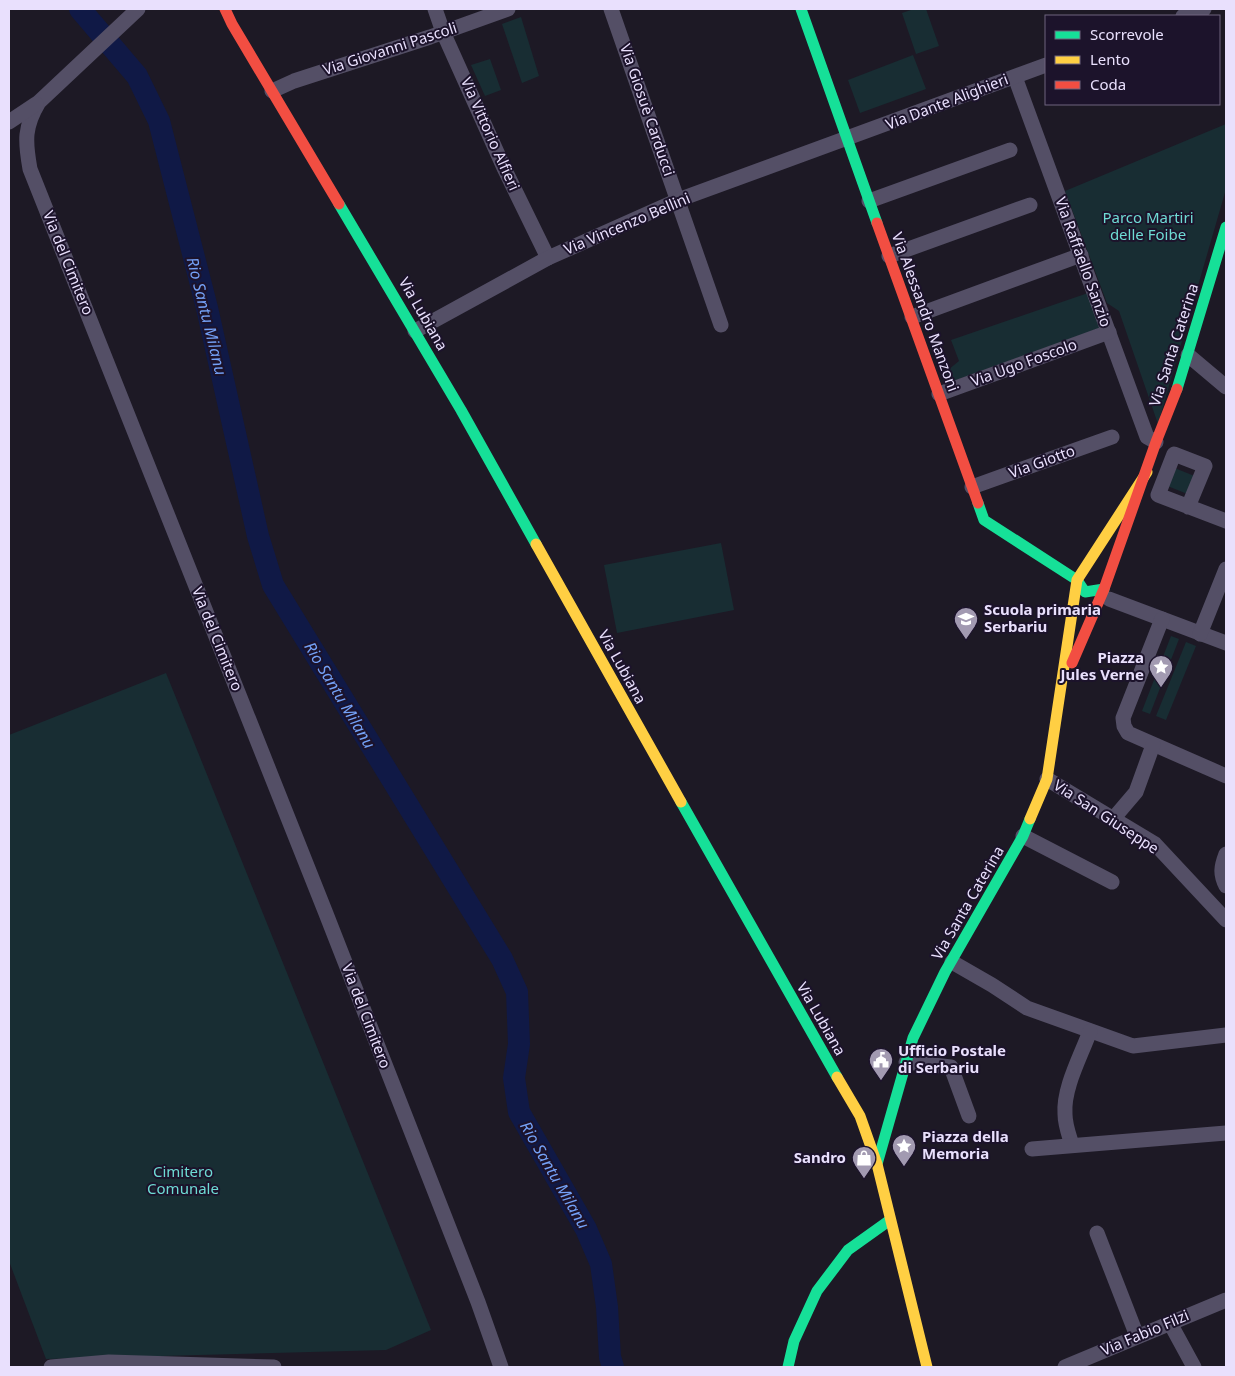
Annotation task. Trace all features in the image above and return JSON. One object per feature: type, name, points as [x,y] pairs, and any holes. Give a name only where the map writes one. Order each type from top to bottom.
[{"type":"street","name":"Via del Cimitero","points":[[138,9],[120,28],[39,102],[30,117],[27,132],[30,169],[325,911],[478,1302],[501,1367]]},
{"type":"street","name":"Via Lubiana","points":[[225,9],[415,331],[860,1116],[877,1164],[927,1367]]},
{"type":"street","name":"Via Vittorio Alfieri","points":[[435,9],[443,32],[504,168],[548,258]]},
{"type":"street","name":"Via Giovanni Pascoli","points":[[272,91],[294,80],[508,9]]},
{"type":"street","name":"Via Giosuè Carducci","points":[[611,9],[721,325]]},
{"type":"street","name":"Via Alessandro Manzoni","points":[[801,9],[984,520],[1077,580]]},
{"type":"street","points":[[1186,15],[1204,9]]},
{"type":"street","name":"Via Dante Alighieri","points":[[848,139],[1045,66]]},
{"type":"street","name":"Via Raffaello Sanzio","points":[[1015,77],[1147,437],[1156,442]]},
{"type":"street","points":[[9,122],[39,102]]},
{"type":"street","name":"Via Vincenzo Bellini","points":[[415,331],[548,258],[678,200],[848,139]]},
{"type":"street","points":[[869,201],[1010,150]]},
{"type":"street","points":[[889,256],[1030,205]]},
{"type":"street","name":"Via Santa Caterina","points":[[1061,690],[1107,594],[1156,442],[1181,380],[1226,227]]},
{"type":"street","points":[[912,317],[1081,255]]},
{"type":"street","name":"Via Ugo Foscolo","points":[[939,394],[1109,332]]},
{"type":"street","points":[[1188,355],[1226,387]]},
{"type":"street","name":"Via Giotto","points":[[972,487],[1112,437]]},
{"type":"street","name":"Via Santa Caterina","points":[[877,1164],[913,1038],[952,962],[1024,836],[1047,779],[1049,735],[1061,690],[1077,580],[1147,472]]},
{"type":"street","points":[[1188,507],[1226,521]]},
{"type":"street","points":[[1200,634],[1226,568]]},
{"type":"street","points":[[1077,580],[1085,592],[1107,594],[1162,619],[1226,643]]},
{"type":"street","points":[[1162,619],[1123,718],[1124,726],[1128,733],[1153,746],[1226,776]]},
{"type":"street","points":[[1114,819],[1136,792],[1153,746]]},
{"type":"street","name":"Via San Giuseppe","points":[[1047,779],[1155,844],[1226,920]]},
{"type":"street","points":[[1024,836],[1112,882]]},
{"type":"street","points":[[1226,854],[1221,866],[1221,876],[1226,886]]},
{"type":"street","points":[[952,962],[992,985],[1026,1008],[1133,1046],[1226,1035]]},
{"type":"street","points":[[1072,1145],[1064,1113],[1066,1094],[1090,1031]]},
{"type":"street","points":[[906,1062],[951,1067],[968,1116]]},
{"type":"street","points":[[867,1136],[888,1127]]},
{"type":"street","points":[[1032,1149],[1226,1133]]},
{"type":"street","points":[[788,1367],[794,1341],[817,1291],[848,1250],[890,1220]]},
{"type":"street","points":[[1097,1233],[1138,1336]]},
{"type":"street","name":"Via Fabio Filzi","points":[[1065,1367],[1226,1300]]},
{"type":"street","points":[[1170,1323],[1194,1367]]},
{"type":"street","points":[[51,1367],[110,1362],[274,1367]]},
{"type":"green space","points":[[914,9],[926,9],[939,46],[916,54],[902,13]]},
{"type":"green space","points":[[521,17],[539,76],[522,83],[502,24]]},
{"type":"green space","points":[[913,55],[926,89],[860,113],[848,80]]},
{"type":"green space","points":[[490,59],[501,90],[485,96],[471,65]]},
{"type":"green space","name":"Parco Martiri delle Foibe","points":[[1226,124],[1226,189],[1158,424],[1119,311],[1107,303],[1065,191]]},
{"type":"green space","points":[[1088,293],[1100,328],[945,384],[942,375],[959,361],[951,340]]},
{"type":"green space","points":[[1172,467],[1197,477],[1190,495],[1165,485]]},
{"type":"green space","points":[[721,543],[734,610],[617,633],[604,565]]},
{"type":"green space","points":[[1171,636],[1179,639],[1150,714],[1142,711]]},
{"type":"green space","points":[[1186,642],[1196,646],[1166,720],[1156,716]]},
{"type":"green space","name":"Cimitero Comunale","points":[[166,673],[431,1330],[386,1350],[46,1359],[9,1261],[9,735]]},
{"type":"waterway","name":"Rio Santu Milanu","points":[[80,9],[137,76],[159,121],[207,308],[258,536],[273,585],[502,959],[517,992],[519,1044],[514,1078],[519,1112],[586,1229],[601,1264],[607,1307],[610,1357],[613,1367]]},
{"type":"traffic: fast","points":[[801,9],[877,223]]},
{"type":"traffic: fast","points":[[339,204],[461,410],[536,544]]},
{"type":"traffic: fast","points":[[1177,389],[1226,227]]},
{"type":"traffic: fast","points":[[978,503],[984,520],[1077,580],[1085,592],[1104,589]]},
{"type":"traffic: fast","points":[[681,802],[837,1077]]},
{"type":"traffic: fast","points":[[877,1164],[913,1038],[945,972],[1023,836],[1030,819]]},
{"type":"traffic: fast","points":[[788,1367],[794,1341],[817,1291],[848,1250],[890,1220]]},
{"type":"traffic: slow","points":[[1030,819],[1047,779],[1077,580],[1147,472]]},
{"type":"traffic: slow","points":[[536,544],[681,802]]},
{"type":"traffic: slow","points":[[837,1077],[860,1116],[877,1164],[927,1367]]},
{"type":"traffic: jam","points":[[225,9],[232,24],[339,204]]},
{"type":"traffic: jam","points":[[877,223],[978,503]]},
{"type":"traffic: jam","points":[[1072,663],[1104,589],[1156,442],[1177,389]]},
{"type":"place","name":"Scuola primaria Serbariu","points":[[966,640]]},
{"type":"place","name":"Piazza Jules Verne","points":[[1161,688]]},
{"type":"place","name":"Ufficio Postale di Serbariu","points":[[881,1081]]},
{"type":"place","name":"Piazza della Memoria","points":[[904,1167]]},
{"type":"place","name":"Sandro","points":[[864,1179]]}]
